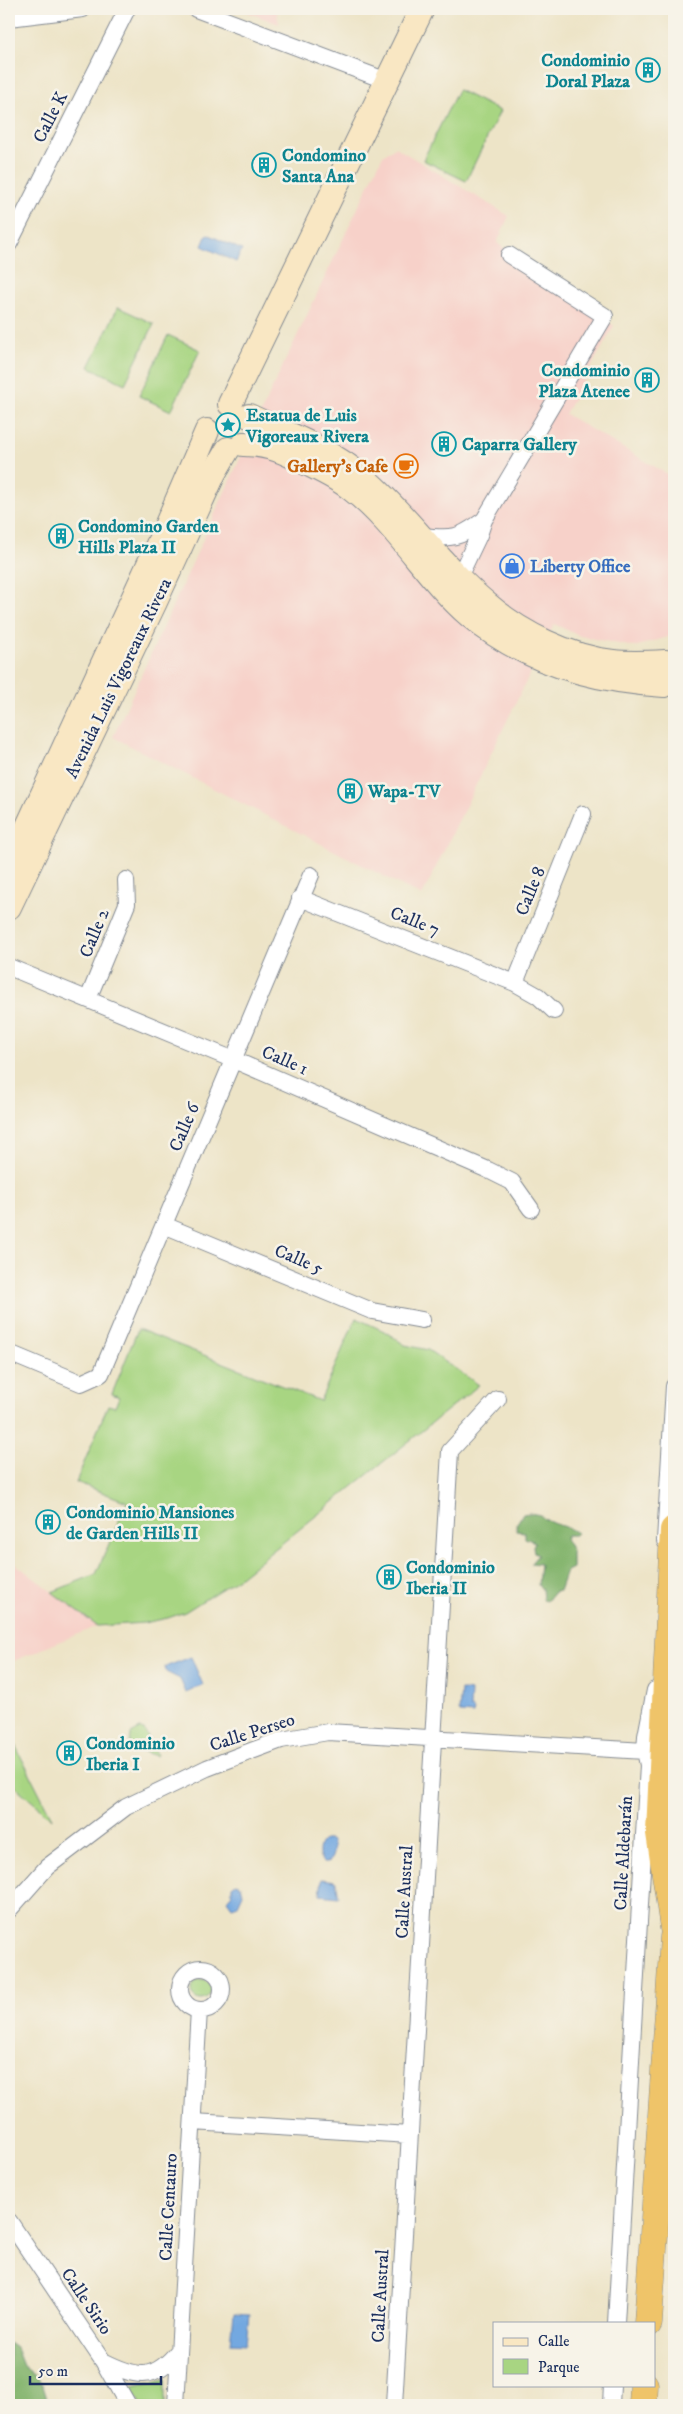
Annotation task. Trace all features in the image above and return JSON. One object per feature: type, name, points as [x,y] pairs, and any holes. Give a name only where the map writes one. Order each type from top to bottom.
[{"type":"highway","points":[[674,1530],[660,1833],[674,1928]]},
{"type":"highway","points":[[648,2322],[674,1937]]},
{"type":"highway","points":[[643,2405],[644,2386]]},
{"type":"main road","points":[[239,410],[387,81],[422,9]]},
{"type":"main road","points":[[674,665],[666,662],[612,662],[568,650],[536,636],[501,616],[459,577],[379,492],[348,467],[318,449],[239,410],[218,407],[208,419],[207,431],[214,444],[236,446],[268,445],[338,479],[379,515],[470,616],[502,639],[547,662],[597,678],[664,685],[674,682]]},
{"type":"main road","points":[[236,446],[251,431],[239,410]]},
{"type":"main road","name":"Avenida Luis Vigoreaux Rivera","points":[[9,867],[157,546],[207,431]]},
{"type":"main road","name":"Avenida Luis Vigoreaux Rivera","points":[[9,907],[155,602],[214,473],[236,446]]},
{"type":"street","points":[[9,18],[83,9]]},
{"type":"street","name":"Calle K","points":[[9,244],[127,9]]},
{"type":"street","points":[[196,9],[387,81]]},
{"type":"street","points":[[459,577],[484,520],[605,316],[508,254]]},
{"type":"street","points":[[422,536],[452,538],[463,535],[484,520]]},
{"type":"street","name":"Calle 8","points":[[515,983],[583,814]]},
{"type":"street","name":"Calle 6","points":[[9,1353],[81,1383],[101,1374],[310,875]]},
{"type":"street","name":"Calle 2","points":[[88,998],[127,904],[126,880]]},
{"type":"street","name":"Calle 7","points":[[300,898],[515,983],[538,996],[554,1012]]},
{"type":"street","name":"Calle 1","points":[[9,967],[88,998],[488,1170],[512,1182],[531,1209]]},
{"type":"street","name":"Calle 5","points":[[164,1225],[372,1311],[422,1320]]},
{"type":"street","name":"Calle Aldebarán","points":[[616,2322],[648,1775],[645,1751],[657,1676],[674,1386]]},
{"type":"street","name":"Calle Austral","points":[[394,2405],[450,1451],[498,1399]]},
{"type":"street","name":"Calle Perseo","points":[[9,1910],[47,1867],[126,1807],[206,1768],[281,1740],[306,1734],[328,1732],[645,1751]]},
{"type":"street","name":"Calle Centauro","points":[[176,2405],[199,2010]]},
{"type":"street","points":[[193,2122],[410,2135]]},
{"type":"street","name":"Calle Sirio","points":[[9,2222],[103,2361],[128,2405]]},
{"type":"street","points":[[103,2361],[123,2372],[138,2375],[150,2374],[162,2369],[180,2350]]},
{"type":"street","points":[[611,2405],[612,2386]]},
{"type":"shaded area","points":[[239,9],[276,9],[279,24]]},
{"type":"shaded area","points":[[395,147],[509,216],[497,243],[614,326],[565,414],[674,478],[674,632],[668,637],[634,647],[580,636],[554,624],[422,896],[113,737],[270,393],[383,155]]},
{"type":"shaded area","points":[[9,1559],[97,1626],[9,1663]]},
{"type":"green space","points":[[458,90],[500,111],[466,181],[423,160]]},
{"type":"green space","points":[[118,307],[154,324],[125,384],[89,367]]},
{"type":"green space","points":[[168,335],[200,350],[171,411],[139,396]]},
{"type":"green space","points":[[356,1318],[384,1331],[405,1345],[428,1350],[479,1385],[240,1577],[185,1612],[144,1623],[97,1626],[52,1592],[96,1574],[127,1502],[76,1482],[108,1405],[115,1407],[119,1397],[112,1394],[138,1329],[320,1401]]},
{"type":"green space","points":[[523,1514],[540,1515],[548,1521],[577,1533],[575,1535],[567,1535],[565,1539],[572,1550],[572,1568],[566,1571],[559,1591],[554,1592],[547,1601],[543,1599],[542,1589],[538,1585],[540,1564],[531,1563],[538,1555],[534,1552],[533,1546],[535,1542],[525,1538],[525,1532],[516,1531],[517,1523]]},
{"type":"green space","points":[[140,1729],[144,1730],[157,1754],[156,1756],[133,1748],[130,1744],[131,1734]]},
{"type":"green space","points":[[14,1743],[52,1819],[9,1781],[9,1744]]},
{"type":"green space","points":[[197,1980],[205,1980],[211,1986],[211,1994],[205,2000],[197,2000],[191,1994],[191,1986]]},
{"type":"green space","points":[[9,2343],[16,2348],[23,2366],[37,2377],[43,2386],[49,2405],[9,2405]]},
{"type":"green space","points":[[165,2380],[165,2405],[141,2405],[133,2392],[133,2387]]},
{"type":"water","points":[[207,234],[242,250],[236,262],[202,246]]},
{"type":"water","points":[[191,1657],[203,1685],[186,1693],[180,1679],[166,1672],[165,1667]]},
{"type":"water","points":[[461,1690],[471,1691],[470,1708],[474,1710],[473,1714],[460,1713],[459,1711]]},
{"type":"water","points":[[324,1840],[331,1840],[333,1845],[333,1855],[328,1862],[323,1862],[319,1854],[320,1844]]},
{"type":"water","points":[[322,1879],[336,1881],[339,1897],[320,1895]]},
{"type":"water","points":[[236,1883],[241,1885],[243,1894],[238,1905],[232,1907],[227,1900],[232,1894],[232,1886]]},
{"type":"water","points":[[234,2313],[249,2314],[246,2344],[231,2343]]},
{"type":"place","name":"Condominio Doral Plaza","points":[[648,70]]},
{"type":"place","name":"Condomino Santa Ana","points":[[264,165]]},
{"type":"place","name":"Condominio Plaza Atenee","points":[[647,380]]},
{"type":"place","name":"Estatua de Luis Vigoreaux Rivera","points":[[228,425]]},
{"type":"place","name":"Caparra Gallery","points":[[444,444]]},
{"type":"place","name":"Gallery's Cafe","points":[[406,466]]},
{"type":"place","name":"Condomino Garden Hills Plaza II","points":[[61,536]]},
{"type":"place","name":"Liberty Office","points":[[512,566]]},
{"type":"place","name":"Wapa-TV","points":[[350,791]]},
{"type":"place","name":"Condominio Mansiones de Garden Hills II","points":[[48,1522]]},
{"type":"place","name":"Condominio Iberia II","points":[[389,1577]]},
{"type":"place","name":"Condominio Iberia I","points":[[69,1753]]}]
